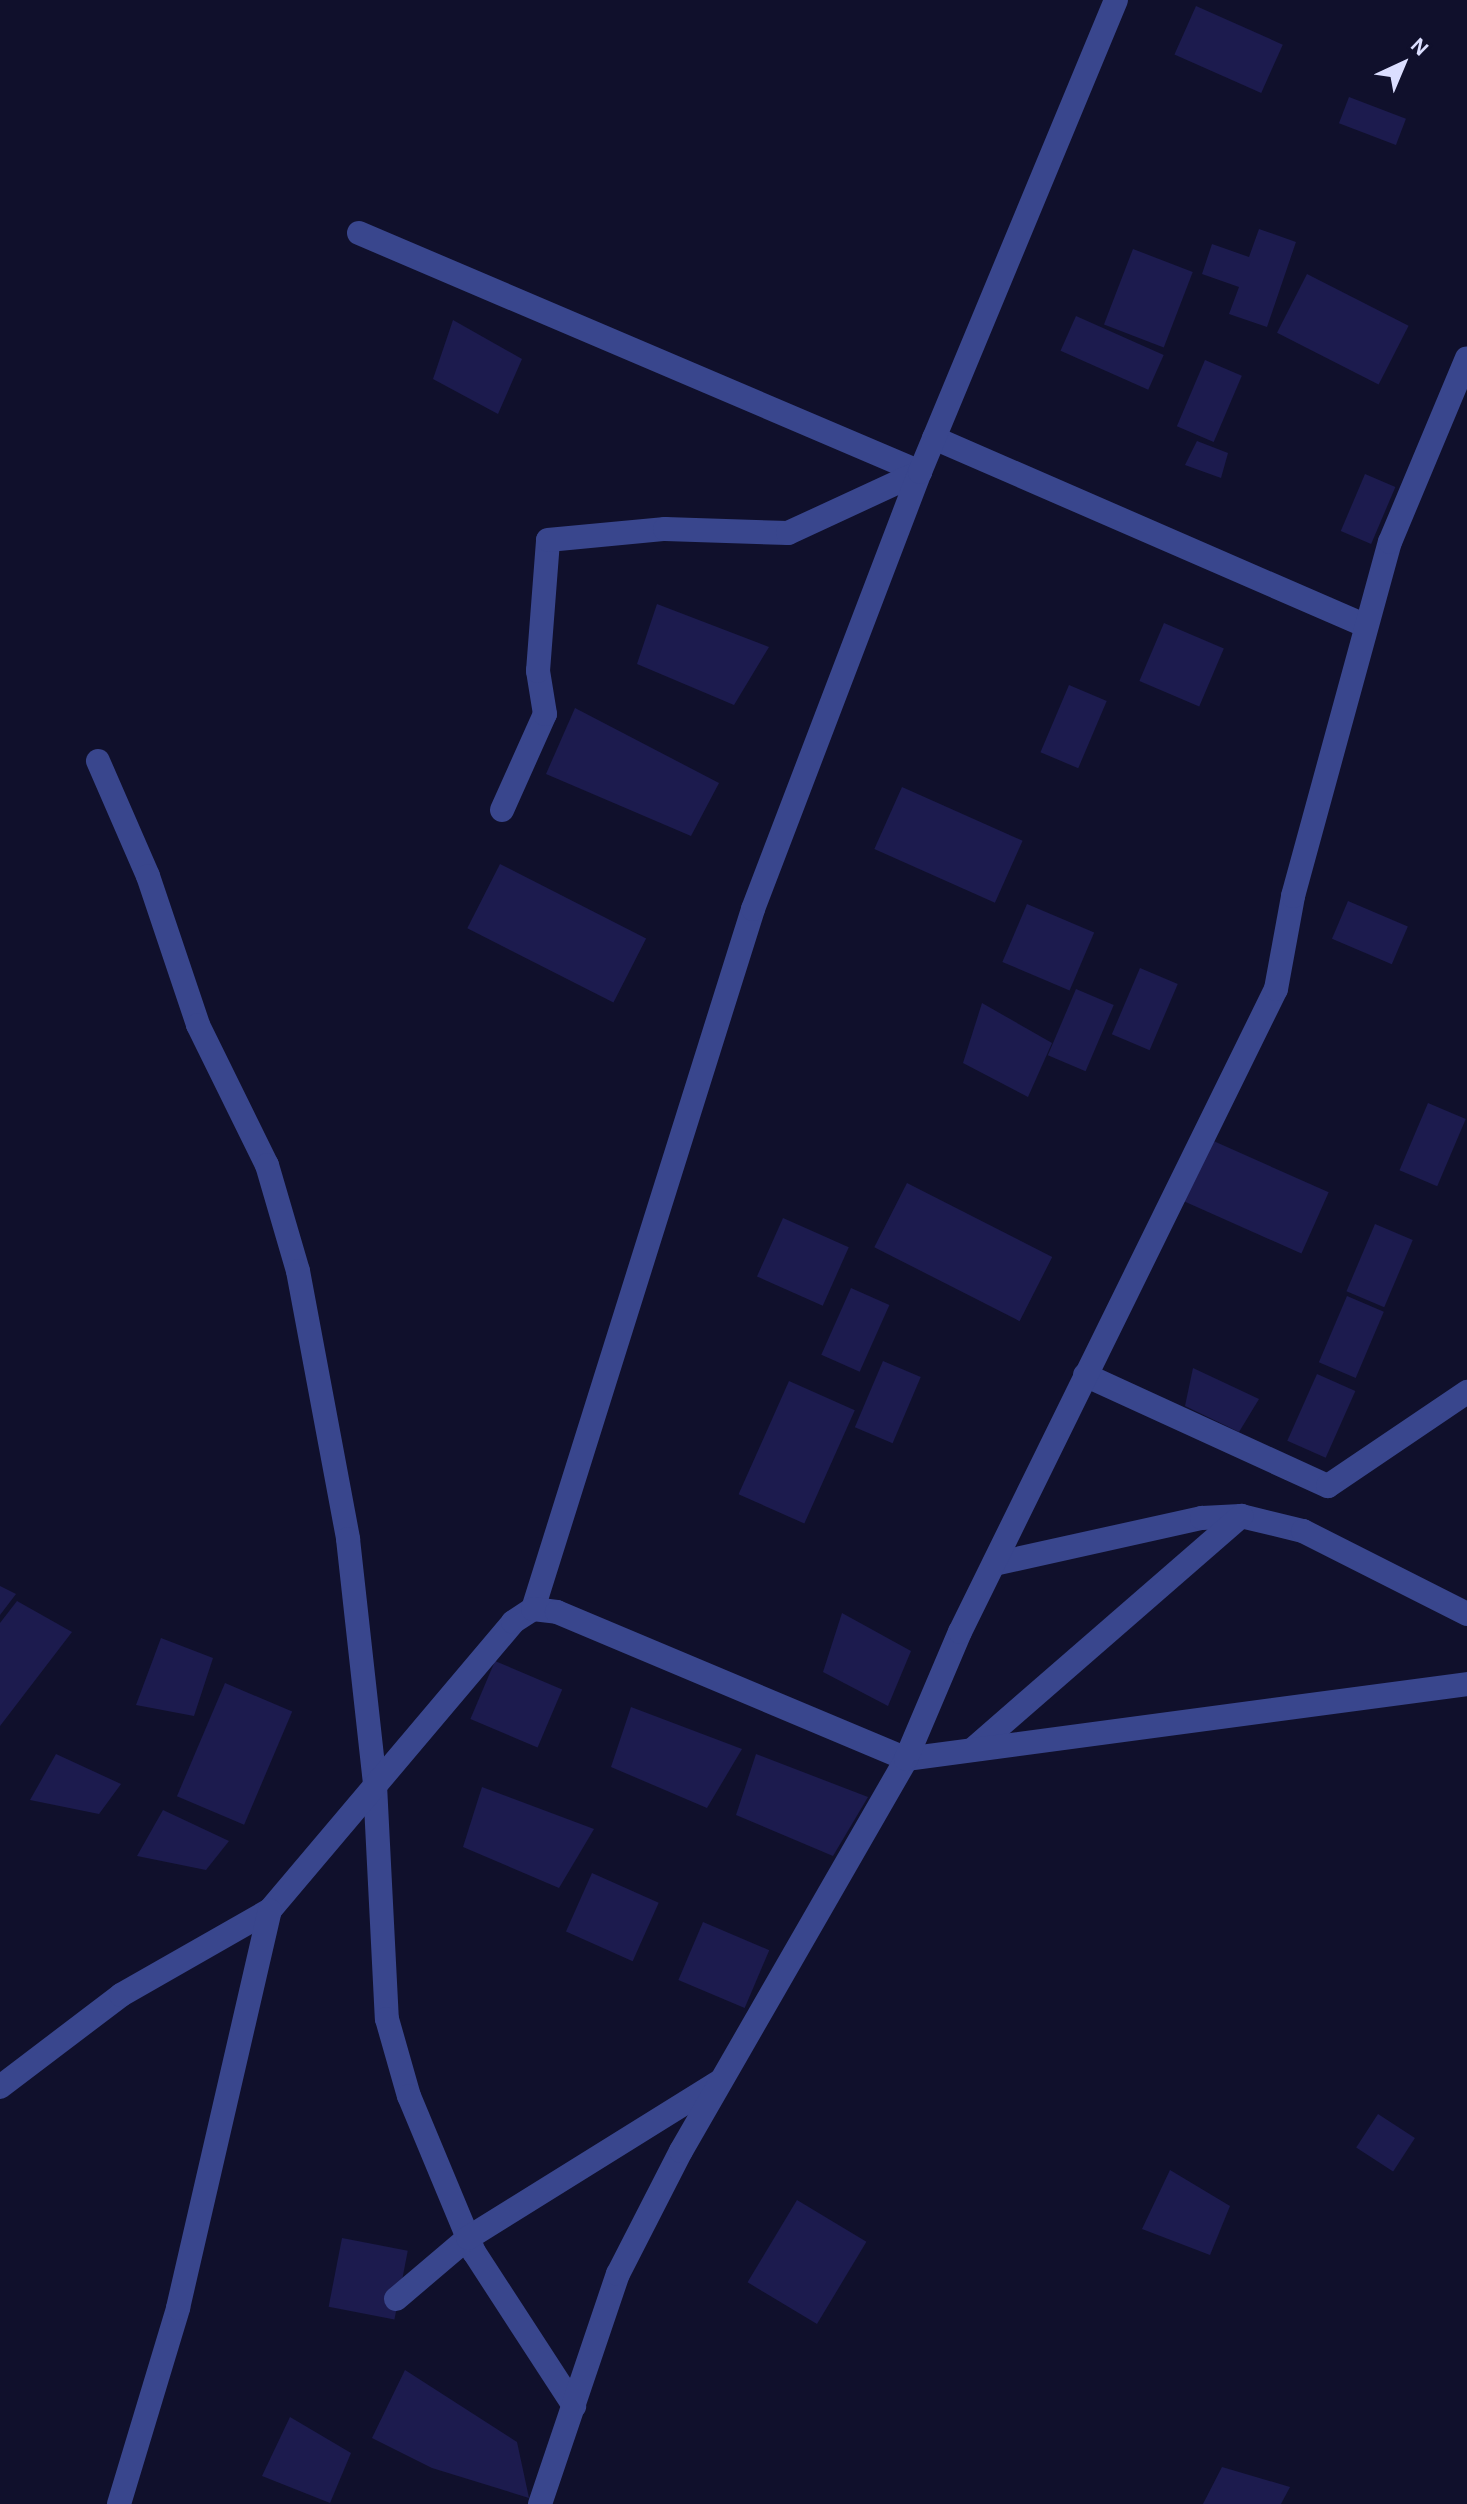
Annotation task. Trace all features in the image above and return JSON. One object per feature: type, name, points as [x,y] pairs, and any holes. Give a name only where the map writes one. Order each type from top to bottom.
[{"type":"street","points":[[0,2087],[121,1995],[270,1910],[513,1622],[533,1609],[753,909],[920,472],[1116,0]]},
{"type":"street","points":[[359,233],[920,472]]},
{"type":"street","points":[[540,2504],[618,2274],[723,2080],[906,1759],[994,1564],[1276,989],[1293,896],[1390,542],[1467,358]]},
{"type":"street","points":[[934,438],[1366,626]]},
{"type":"street","points":[[502,810],[545,714],[538,671],[548,540],[665,529],[788,533],[920,472]]},
{"type":"street","points":[[98,761],[148,876],[198,1025],[267,1165],[298,1271],[348,1539],[375,1785],[387,2019],[409,2096],[468,2238],[574,2406]]},
{"type":"street","points":[[1085,1375],[1328,1486],[1467,1392]]},
{"type":"street","points":[[994,1564],[1135,1531],[1241,1516],[1303,1531],[1467,1614]]},
{"type":"street","points":[[972,1750],[1241,1516]]},
{"type":"street","points":[[533,1609],[557,1612],[906,1759],[1467,1684]]},
{"type":"street","points":[[119,2504],[178,2308],[270,1910]]},
{"type":"street","points":[[396,2299],[468,2238],[723,2080]]},
{"type":"building","points":[[1196,6],[1283,45],[1261,93],[1174,54]]},
{"type":"building","points":[[1349,97],[1406,119],[1396,145],[1339,123]]},
{"type":"building","points":[[1259,229],[1296,242],[1267,327],[1229,314],[1239,287],[1202,274],[1212,244],[1249,257]]},
{"type":"building","points":[[1133,249],[1193,272],[1164,348],[1104,325]]},
{"type":"building","points":[[1307,274],[1409,326],[1379,385],[1277,333]]},
{"type":"building","points":[[1076,316],[1164,355],[1148,390],[1061,351]]},
{"type":"building","points":[[453,320],[522,359],[498,414],[433,379]]},
{"type":"building","points":[[1205,360],[1242,376],[1214,442],[1177,426]]},
{"type":"building","points":[[1197,441],[1228,453],[1221,478],[1185,465]]},
{"type":"building","points":[[1365,474],[1395,487],[1371,544],[1341,531]]},
{"type":"building","points":[[657,604],[769,647],[734,705],[637,664]]},
{"type":"building","points":[[1164,623],[1224,648],[1199,706],[1139,681]]},
{"type":"building","points":[[1069,685],[1107,701],[1078,768],[1040,752]]},
{"type":"building","points":[[575,708],[719,783],[691,836],[546,774]]},
{"type":"building","points":[[902,787],[1023,841],[995,903],[874,849]]},
{"type":"building","points":[[500,864],[646,938],[613,1003],[467,928]]},
{"type":"building","points":[[1348,901],[1408,926],[1392,964],[1332,939]]},
{"type":"building","points":[[1027,904],[1094,933],[1070,991],[1002,962]]},
{"type":"building","points":[[1140,968],[1178,984],[1150,1050],[1112,1034]]},
{"type":"building","points":[[1076,989],[1114,1005],[1086,1071],[1048,1055]]},
{"type":"building","points":[[982,1003],[1052,1043],[1028,1097],[963,1063]]},
{"type":"building","points":[[1428,1103],[1466,1119],[1437,1186],[1399,1170]]},
{"type":"building","points":[[1209,1139],[1329,1192],[1301,1253],[1182,1200]]},
{"type":"building","points":[[907,1183],[1052,1257],[1020,1321],[874,1247]]},
{"type":"building","points":[[783,1218],[849,1247],[823,1306],[757,1276]]},
{"type":"building","points":[[1375,1224],[1413,1240],[1384,1307],[1346,1291]]},
{"type":"building","points":[[851,1288],[889,1305],[860,1372],[821,1355]]},
{"type":"building","points":[[1347,1296],[1384,1312],[1356,1378],[1319,1362]]},
{"type":"building","points":[[883,1361],[921,1377],[893,1443],[855,1427]]},
{"type":"building","points":[[1193,1368],[1259,1399],[1239,1432],[1185,1406]]},
{"type":"building","points":[[1317,1374],[1355,1391],[1326,1458],[1287,1441]]},
{"type":"building","points":[[789,1381],[855,1410],[804,1524],[739,1494]]},
{"type":"building","points":[[0,1586],[16,1594],[0,1615]]},
{"type":"building","points":[[17,1601],[72,1632],[0,1726],[0,1623]]},
{"type":"building","points":[[842,1613],[911,1651],[888,1706],[823,1672]]},
{"type":"building","points":[[161,1638],[213,1658],[194,1716],[136,1705]]},
{"type":"building","points":[[495,1661],[562,1690],[538,1748],[470,1719]]},
{"type":"building","points":[[225,1683],[292,1712],[244,1825],[177,1796]]},
{"type":"building","points":[[631,1707],[742,1749],[707,1808],[611,1767]]},
{"type":"building","points":[[56,1754],[121,1784],[99,1814],[30,1800]]},
{"type":"building","points":[[756,1754],[868,1797],[833,1856],[736,1815]]},
{"type":"building","points":[[482,1787],[594,1829],[559,1888],[463,1847]]},
{"type":"building","points":[[163,1810],[229,1841],[206,1870],[137,1856]]},
{"type":"building","points":[[592,1873],[659,1903],[633,1961],[566,1931]]},
{"type":"building","points":[[703,1922],[769,1950],[745,2008],[678,1980]]},
{"type":"building","points":[[1378,2114],[1415,2138],[1393,2172],[1356,2148]]},
{"type":"building","points":[[1170,2170],[1230,2206],[1210,2255],[1142,2229]]},
{"type":"building","points":[[797,2200],[866,2242],[817,2324],[748,2282]]},
{"type":"building","points":[[342,2238],[408,2251],[394,2319],[329,2307]]},
{"type":"building","points":[[405,2370],[517,2442],[529,2498],[432,2468],[372,2438]]},
{"type":"building","points":[[290,2417],[351,2453],[330,2503],[262,2476]]},
{"type":"building","points":[[1222,2467],[1290,2487],[1281,2504],[1203,2504]]}]
